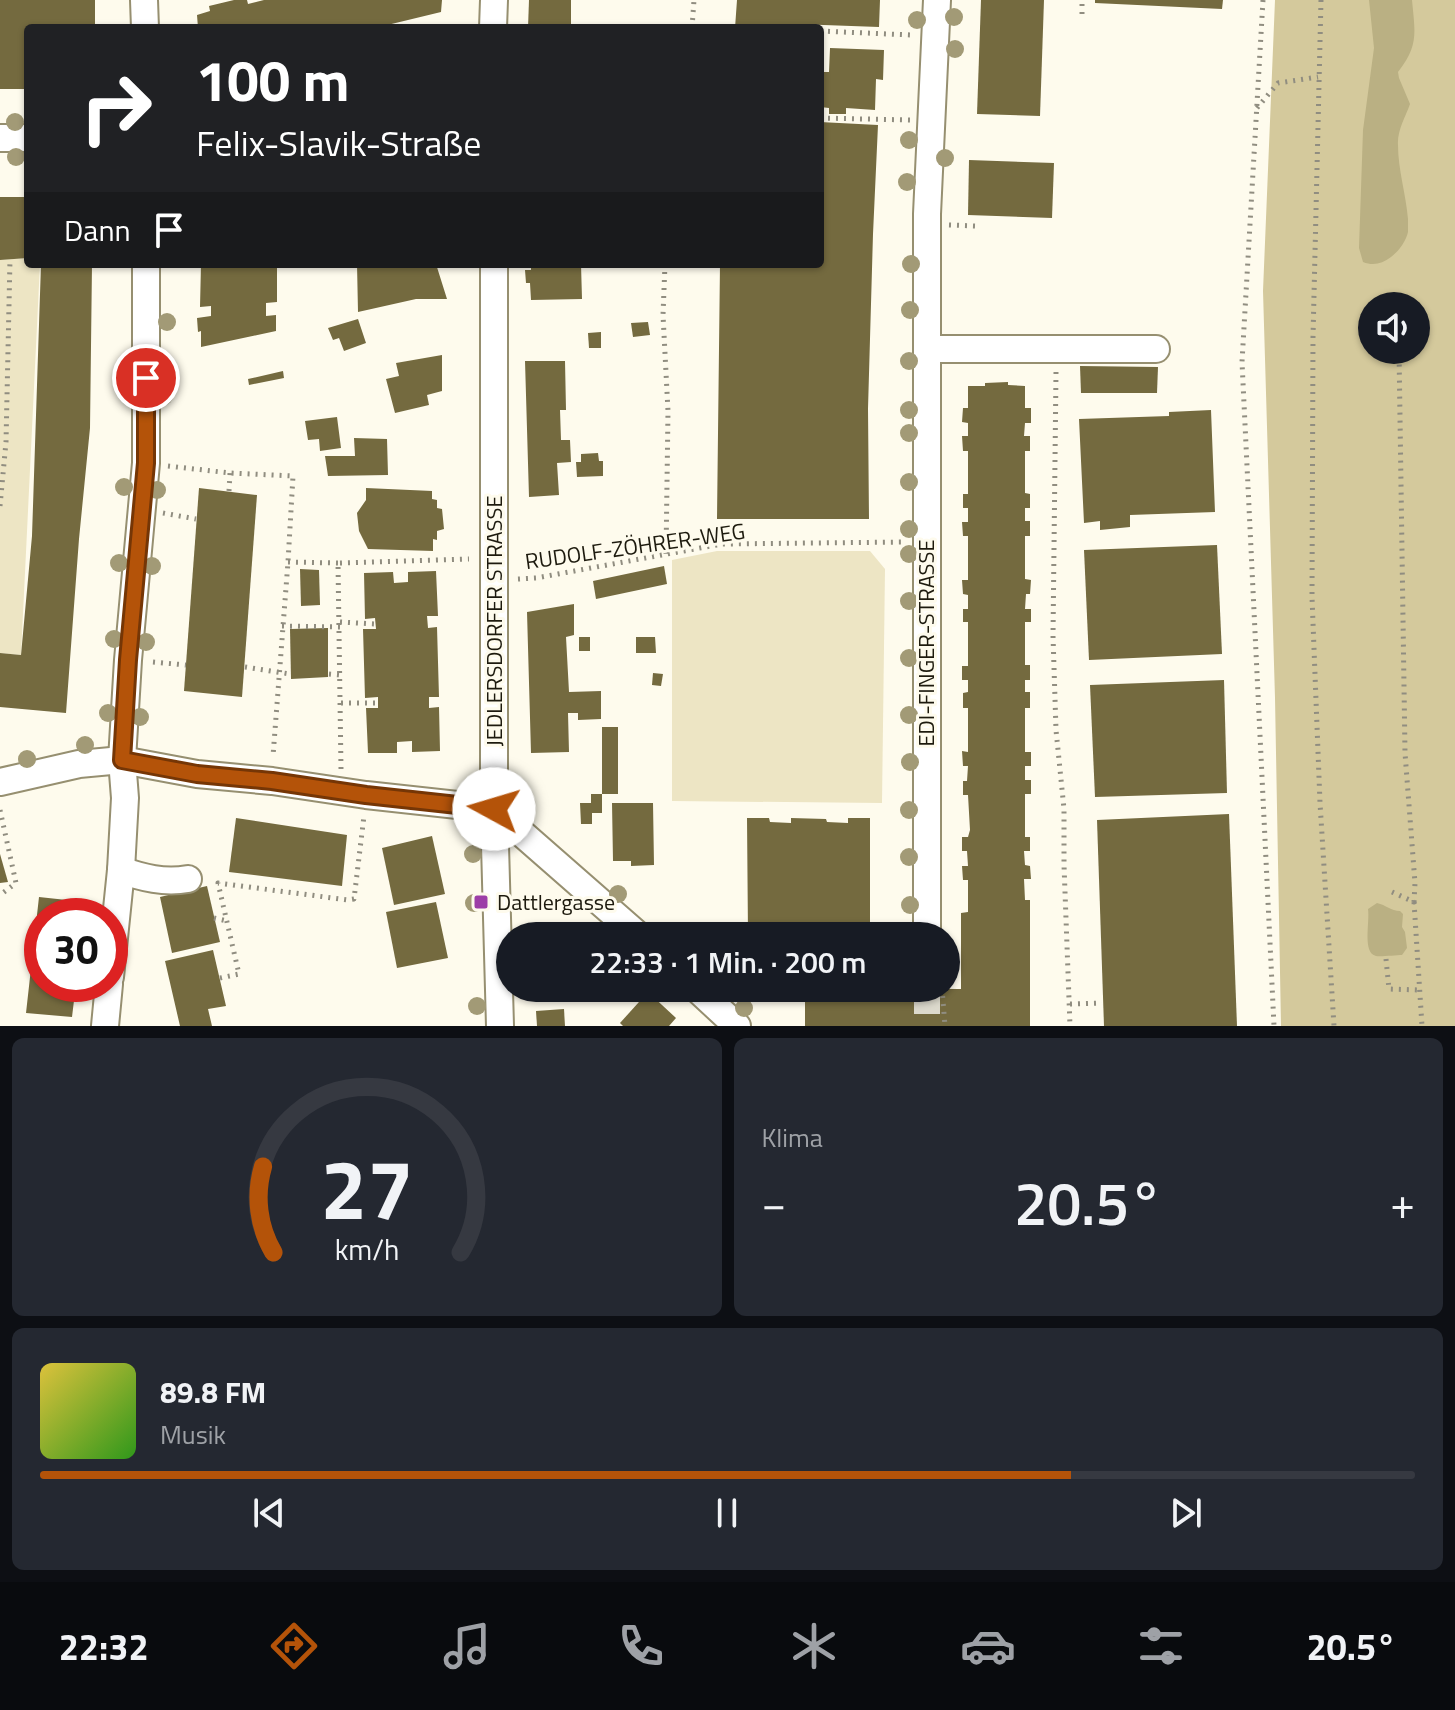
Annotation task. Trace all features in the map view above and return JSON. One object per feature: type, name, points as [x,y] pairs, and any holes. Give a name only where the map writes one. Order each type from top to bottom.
[{"type":"street","points":[[144,0],[145,24]]},
{"type":"street","points":[[493,24],[494,0]]},
{"type":"street","name":"EDI-FINGER-STRASSE","points":[[927,922],[927,214],[937,0]]},
{"type":"street","points":[[0,138],[24,138]]},
{"type":"street","points":[[118,898],[125,798],[122,760],[128,660],[146,463],[146,268]]},
{"type":"street","name":"JEDLERSDORFER STRASSE","points":[[494,268],[494,809],[500,1026]]},
{"type":"street","points":[[927,349],[1156,349]]},
{"type":"street","points":[[0,782],[79,764],[122,760],[197,774],[494,809],[623,922]]},
{"type":"street","points":[[121,870],[170,882],[188,879]]},
{"type":"street","points":[[105,1026],[107,1002]]},
{"type":"street","points":[[711,1002],[737,1026]]},
{"type":"path","points":[[692,24],[694,0]]},
{"type":"path","points":[[1082,0],[1082,14]]},
{"type":"path","points":[[1263,0],[1242,362],[1274,1026]]},
{"type":"path","points":[[1321,0],[1312,350],[1312,597],[1320,803],[1334,1026]]},
{"type":"path","points":[[824,28],[936,37]]},
{"type":"path","points":[[1256,109],[1278,83],[1318,77]]},
{"type":"path","points":[[824,118],[931,121]]},
{"type":"path","points":[[0,506],[6,442],[10,259]]},
{"type":"path","points":[[665,268],[663,315],[668,411],[666,555]]},
{"type":"path","points":[[1057,349],[1053,636],[1056,730],[1064,809],[1070,1026]]},
{"type":"path","points":[[1399,364],[1405,753],[1422,1026]]},
{"type":"path","points":[[0,380],[8,381]]},
{"type":"path","points":[[146,463],[230,473],[293,476],[272,781]]},
{"type":"path","points":[[229,491],[230,473]]},
{"type":"path","name":"RUDOLF-ZÖHRER-WEG","points":[[288,562],[493,570],[536,578],[722,544],[926,542]]},
{"type":"path","points":[[220,978],[239,974],[218,883],[354,899],[354,793],[341,703],[338,563]]},
{"type":"path","points":[[282,626],[375,624]]},
{"type":"path","points":[[128,660],[186,665]]},
{"type":"path","points":[[245,667],[290,674]]},
{"type":"path","points":[[329,674],[341,675]]},
{"type":"path","points":[[341,703],[378,703]]},
{"type":"path","points":[[0,810],[16,883],[0,895]]},
{"type":"path","points":[[1392,892],[1414,902]]},
{"type":"path","points":[[214,918],[227,921]]},
{"type":"path","points":[[1386,959],[1389,989],[1419,990]]},
{"type":"path","points":[[943,1002],[945,1026]]},
{"type":"path","points":[[1070,1004],[1102,1003]]},
{"type":"shaded area","points":[[1275,0],[1455,0],[1455,1026],[1281,1026],[1263,291]]},
{"type":"shaded area","points":[[1369,0],[1412,0],[1414,30],[1409,54],[1398,72],[1410,104],[1398,140],[1408,232],[1394,255],[1374,264],[1363,262],[1359,248],[1363,130],[1374,48]]},
{"type":"shaded area","points":[[24,258],[24,268],[40,268],[21,655],[0,653],[0,260]]},
{"type":"shaded area","points":[[717,551],[870,551],[885,569],[882,803],[672,801],[672,560]]},
{"type":"shaded area","points":[[1377,903],[1403,914],[1402,927],[1407,948],[1402,955],[1376,956],[1369,949],[1368,909]]},
{"type":"building","points":[[0,0],[95,0],[95,24],[24,24],[24,89],[0,89]]},
{"type":"building","points":[[234,0],[247,0],[248,4],[264,0],[442,0],[441,12],[392,24],[198,24],[197,15],[210,11],[209,6]]},
{"type":"building","points":[[529,0],[571,0],[571,24],[528,24]]},
{"type":"building","points":[[737,0],[880,0],[879,27],[735,24]]},
{"type":"building","points":[[981,0],[1044,0],[1040,116],[977,114]]},
{"type":"building","points":[[1095,0],[1223,0],[1222,9],[1095,3]]},
{"type":"building","points":[[830,48],[884,50],[883,80],[876,79],[875,110],[846,108],[846,114],[829,114],[829,108],[824,107],[824,72],[829,72]]},
{"type":"building","points":[[824,122],[878,125],[868,409],[869,519],[717,519],[720,268],[824,268]]},
{"type":"building","points":[[969,160],[1054,163],[1052,218],[968,215]]},
{"type":"building","points":[[0,197],[24,197],[24,258],[0,260]]},
{"type":"building","points":[[41,268],[92,268],[90,428],[66,713],[0,707],[0,653],[21,655],[32,536]]},
{"type":"building","points":[[201,268],[277,268],[277,302],[266,303],[266,316],[276,315],[276,331],[201,347],[197,318],[211,316],[211,306],[200,307]]},
{"type":"building","points":[[357,268],[437,268],[447,299],[416,299],[358,312]]},
{"type":"building","points":[[581,268],[582,299],[531,300],[525,270]]},
{"type":"building","points":[[358,319],[366,343],[344,351],[339,338],[333,340],[328,328]]},
{"type":"building","points":[[648,322],[650,335],[633,337],[631,323]]},
{"type":"building","points":[[601,332],[601,348],[589,348],[588,333]]},
{"type":"building","points":[[442,355],[442,391],[427,395],[429,405],[395,413],[386,379],[399,376],[396,363]]},
{"type":"building","points":[[525,361],[565,361],[566,410],[560,410],[561,440],[570,440],[571,462],[557,463],[559,495],[529,497]]},
{"type":"building","points":[[1080,366],[1158,367],[1157,393],[1081,393]]},
{"type":"building","points":[[283,371],[284,378],[249,385],[248,379]]},
{"type":"building","points":[[1008,382],[1008,385],[1025,386],[1025,408],[1031,408],[1031,423],[1025,423],[1024,436],[1030,436],[1030,451],[1025,451],[1025,493],[1030,494],[1030,508],[1025,508],[1025,521],[1030,521],[1030,536],[1025,536],[1025,579],[1031,580],[1025,609],[1031,609],[1031,622],[1025,622],[1025,665],[1030,665],[1030,680],[1025,680],[1025,692],[1030,692],[1030,708],[1025,708],[1025,752],[1031,752],[1031,766],[1025,766],[1025,780],[1031,780],[1031,794],[1025,794],[1025,837],[1030,837],[1030,851],[1024,851],[1025,865],[1030,866],[1031,879],[1024,879],[1025,900],[1030,900],[1030,1026],[805,1026],[805,1002],[960,1002],[961,913],[968,912],[968,880],[963,880],[962,866],[968,866],[967,851],[962,851],[962,837],[968,837],[970,830],[968,795],[963,795],[968,766],[963,766],[962,751],[968,752],[968,708],[963,708],[963,693],[968,692],[968,680],[962,680],[962,666],[968,666],[968,622],[963,622],[963,609],[968,609],[968,595],[963,594],[962,580],[968,580],[968,536],[963,536],[962,522],[968,522],[968,508],[963,508],[963,494],[968,494],[968,451],[963,451],[962,436],[968,436],[968,423],[962,422],[963,408],[968,408],[968,386],[985,386],[985,383]]},
{"type":"building","points":[[1211,410],[1215,512],[1130,515],[1130,527],[1100,530],[1100,521],[1084,523],[1079,419],[1169,416],[1169,412]]},
{"type":"building","points":[[337,417],[341,448],[320,451],[319,439],[308,440],[305,421]]},
{"type":"building","points":[[354,438],[387,439],[388,475],[328,476],[325,456],[355,456]]},
{"type":"building","points":[[598,453],[599,461],[603,461],[603,476],[577,477],[576,462],[581,462],[581,454]]},
{"type":"building","points":[[199,488],[257,495],[242,697],[184,691]]},
{"type":"building","points":[[366,488],[432,491],[437,508],[442,509],[444,529],[437,531],[437,540],[433,539],[433,551],[368,549],[359,531],[357,513],[366,500]]},
{"type":"building","points":[[1217,545],[1222,654],[1089,660],[1084,550]]},
{"type":"building","points":[[664,566],[667,584],[596,599],[593,581]]},
{"type":"building","points":[[300,569],[319,570],[320,605],[301,606]]},
{"type":"building","points":[[436,571],[438,616],[427,616],[428,628],[437,627],[439,697],[429,697],[429,708],[439,707],[440,751],[412,752],[412,741],[397,742],[397,753],[368,753],[366,708],[378,708],[378,697],[365,698],[363,629],[376,629],[375,618],[365,619],[364,573],[393,572],[394,583],[408,582],[408,572]]},
{"type":"building","points":[[574,604],[574,635],[566,637],[569,692],[601,691],[601,719],[578,720],[578,713],[568,713],[569,752],[531,753],[527,612]]},
{"type":"building","points":[[328,628],[328,677],[291,679],[290,629]]},
{"type":"building","points":[[579,637],[590,637],[590,651],[579,651]]},
{"type":"building","points":[[636,637],[655,637],[656,653],[636,653]]},
{"type":"building","points":[[653,673],[663,674],[661,686],[652,685]]},
{"type":"building","points":[[1224,680],[1227,793],[1095,797],[1090,685]]},
{"type":"building","points":[[602,727],[618,727],[618,794],[602,794]]},
{"type":"building","points":[[591,794],[602,794],[602,813],[592,813],[592,824],[581,824],[580,803],[591,803]]},
{"type":"building","points":[[612,803],[653,803],[654,865],[631,866],[631,861],[613,861]]},
{"type":"building","points":[[1229,814],[1237,1026],[1104,1026],[1097,820]]},
{"type":"building","points":[[236,818],[347,835],[342,886],[229,872]]},
{"type":"building","points":[[747,818],[769,818],[770,822],[791,823],[791,818],[826,819],[827,822],[848,823],[848,818],[870,818],[870,922],[748,922]]},
{"type":"building","points":[[432,836],[445,894],[394,905],[382,848]]},
{"type":"building","points":[[0,854],[8,882],[0,883]]},
{"type":"building","points":[[207,886],[220,942],[172,953],[160,897]]},
{"type":"building","points":[[436,902],[448,958],[397,968],[386,912]]},
{"type":"building","points":[[213,950],[226,1006],[208,1009],[212,1026],[180,1026],[165,961]]},
{"type":"building","points":[[27,1002],[74,1002],[72,1017],[26,1013]]},
{"type":"building","points":[[639,1002],[659,1002],[676,1018],[669,1026],[623,1026],[620,1023]]},
{"type":"building","points":[[564,1009],[565,1026],[537,1026],[536,1011]]},
{"type":"tunnel","points":[[927,1002],[927,1026]]},
{"type":"place","name":"Dattlergasse","points":[[481,902]]},
{"type":"route","points":[[146,378],[146,463],[122,760],[197,774],[494,809]]}]
